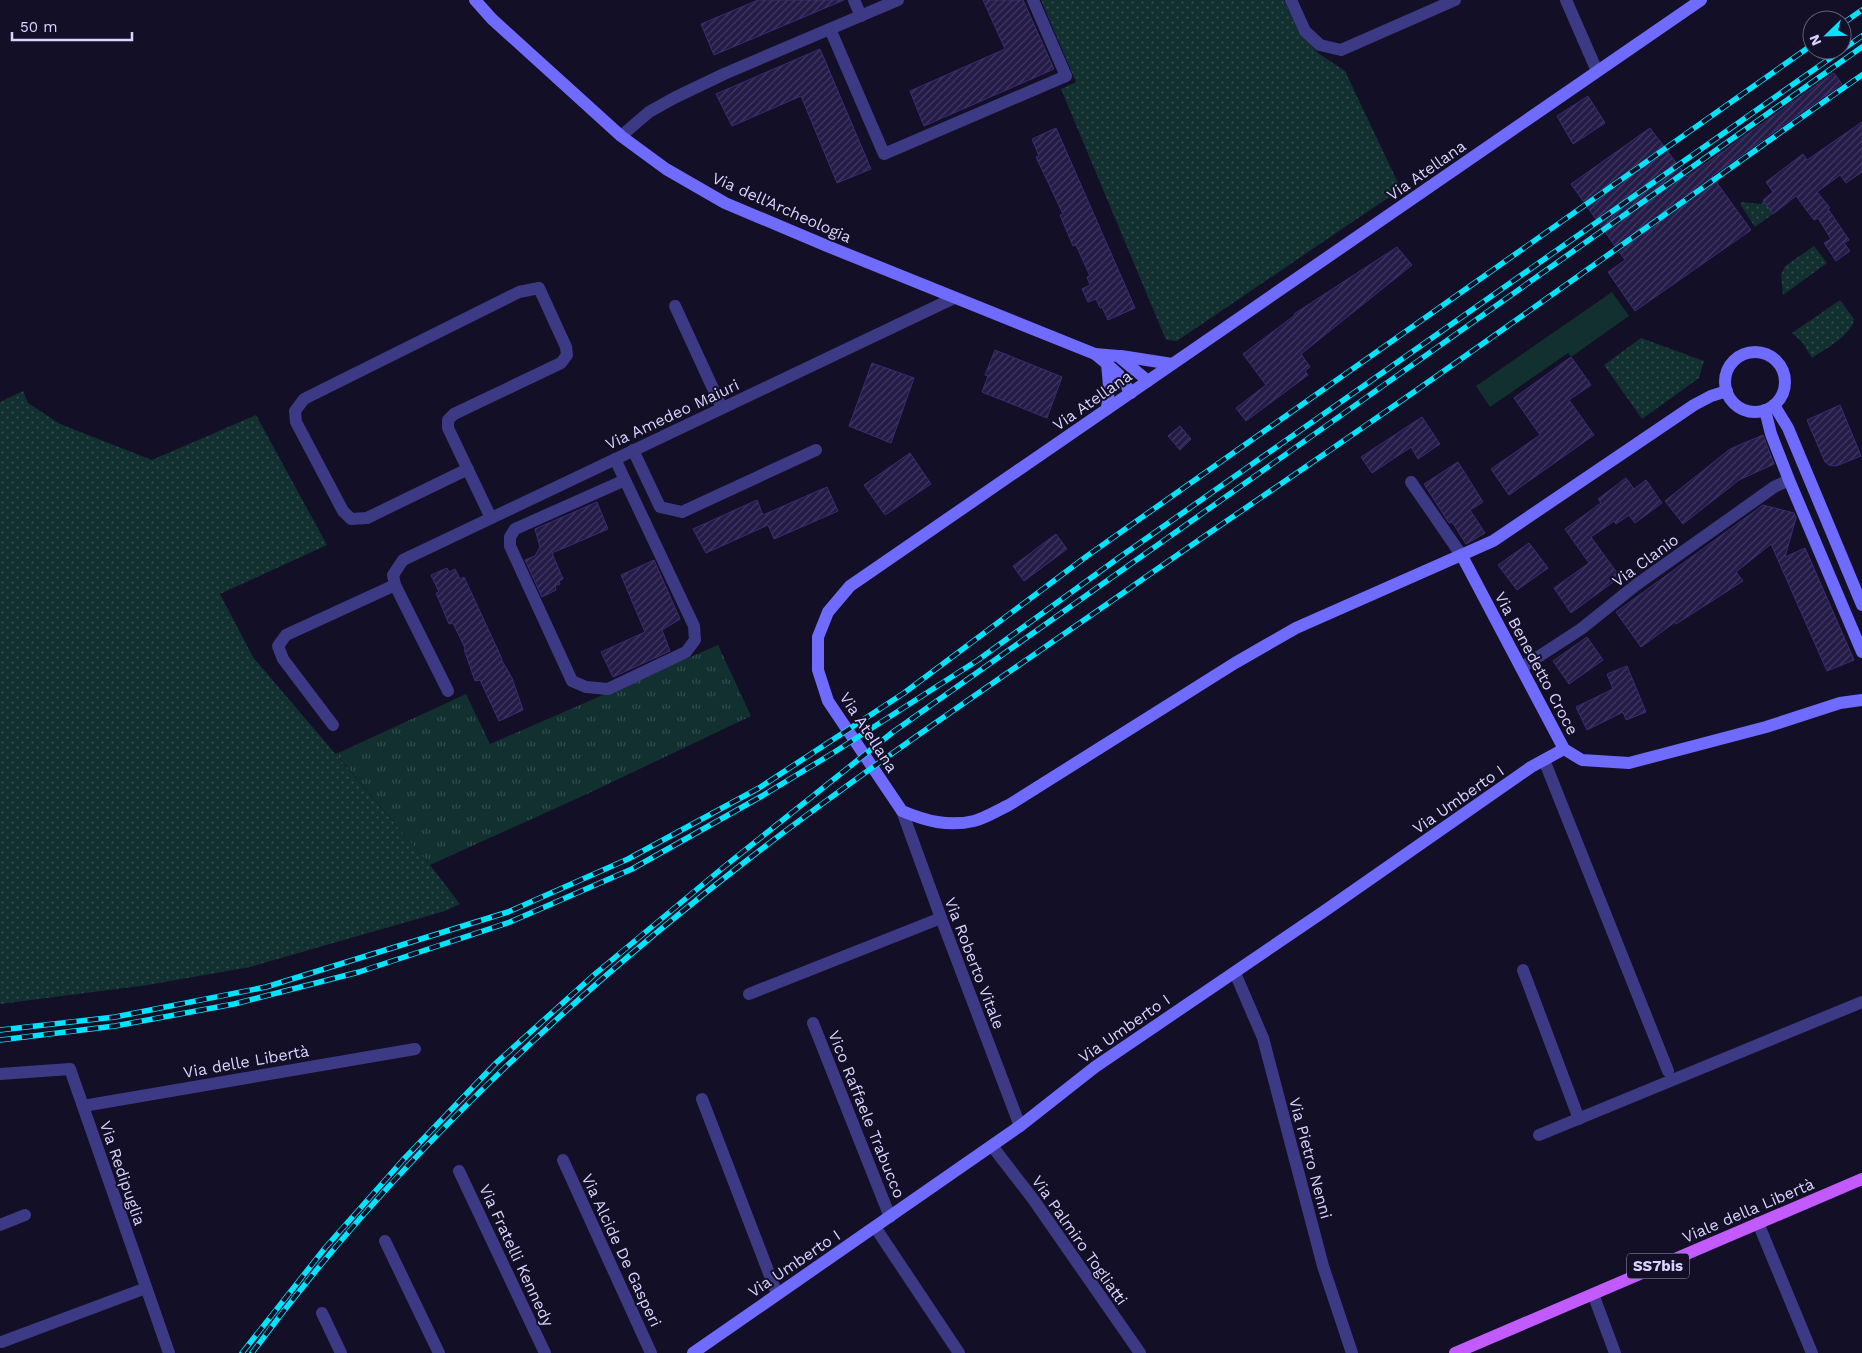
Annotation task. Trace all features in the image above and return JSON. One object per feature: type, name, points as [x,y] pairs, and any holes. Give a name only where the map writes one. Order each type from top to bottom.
[{"type":"main road","name":"Via dell'Archeologia","points":[[475,0],[492,19],[621,136],[666,169],[724,203],[1095,354]]},
{"type":"main road","name":"Via Atellana","points":[[902,810],[828,701],[818,670],[818,637],[828,612],[850,586],[1701,0]]},
{"type":"main road","points":[[1749,352],[1768,354],[1782,368],[1785,378],[1784,388],[1781,397],[1769,408],[1749,412],[1742,409],[1730,398],[1726,391],[1727,371],[1739,356],[1749,352]]},
{"type":"main road","points":[[1095,354],[1172,364]]},
{"type":"main road","points":[[1095,354],[1119,375],[1131,393]]},
{"type":"main road","points":[[1118,356],[1148,381]]},
{"type":"main road","points":[[1107,364],[1110,386],[1107,409]]},
{"type":"main road","points":[[902,810],[919,818],[942,824],[974,821],[1009,805],[1235,663],[1296,628],[1493,541],[1694,405],[1726,391]]},
{"type":"main road","points":[[1769,408],[1771,434],[1862,652]]},
{"type":"main road","points":[[1769,408],[1788,428],[1862,605]]},
{"type":"main road","name":"Via Benedetto Croce","points":[[1462,556],[1564,749],[1582,760],[1629,763],[1766,727],[1840,703],[1862,700]]},
{"type":"main road","name":"Via Umberto I","points":[[693,1353],[992,1146],[1095,1067],[1531,767],[1564,749]]},
{"type":"main road","name":"Viale della Libertà","points":[[1455,1353],[1862,1179]]},
{"type":"street","points":[[854,0],[861,16]]},
{"type":"street","points":[[621,136],[648,112],[674,98],[724,74],[898,0]]},
{"type":"street","points":[[830,29],[884,154],[1066,76],[1033,0]]},
{"type":"street","points":[[1291,0],[1305,31],[1320,45],[1341,50],[1455,0]]},
{"type":"street","points":[[1566,0],[1597,71]]},
{"type":"street","points":[[468,469],[367,518],[352,519],[344,511],[296,422],[295,411],[304,399],[519,292],[539,288],[566,347],[567,355],[561,363],[454,414],[448,420],[448,428],[468,469],[491,518]]},
{"type":"street","name":"Via Amedeo Maiuri","points":[[395,585],[393,574],[404,560],[954,298]]},
{"type":"street","points":[[675,306],[722,408]]},
{"type":"street","points":[[633,450],[660,507],[682,512],[816,450]]},
{"type":"street","points":[[616,459],[694,626],[695,640],[686,652],[608,689],[586,687],[572,681],[510,546],[510,537],[515,529],[625,480]]},
{"type":"street","name":"Via Clanio","points":[[1521,668],[1581,629],[1636,585],[1774,487],[1789,480]]},
{"type":"street","name":"Via Benedetto Croce","points":[[1411,482],[1462,556]]},
{"type":"street","points":[[334,725],[283,659],[278,646],[286,635],[395,585],[448,691]]},
{"type":"street","points":[[1544,760],[1668,1071]]},
{"type":"street","name":"Via Roberto Vitale","points":[[902,810],[1020,1126]]},
{"type":"street","points":[[749,994],[941,918]]},
{"type":"street","points":[[1523,970],[1579,1119]]},
{"type":"street","name":"Via Pietro Nenni","points":[[1234,973],[1263,1038],[1322,1266],[1352,1353]]},
{"type":"street","points":[[1539,1135],[1862,1002]]},
{"type":"street","name":"Vico Raffaele Trabucco","points":[[813,1022],[890,1217]]},
{"type":"street","name":"Via delle Libertà","points":[[83,1106],[415,1049]]},
{"type":"street","name":"Via Redipuglia","points":[[0,1074],[70,1069],[169,1353]]},
{"type":"street","points":[[702,1099],[777,1294]]},
{"type":"street","name":"Via Palmiro Togliatti","points":[[992,1146],[1033,1199],[1140,1353]]},
{"type":"street","name":"Via Alcide De Gasperi","points":[[563,1160],[651,1353]]},
{"type":"street","name":"Via Fratelli Kennedy","points":[[459,1171],[545,1353]]},
{"type":"street","points":[[0,1225],[25,1215]]},
{"type":"street","points":[[1758,1223],[1812,1353]]},
{"type":"street","points":[[875,1227],[959,1353]]},
{"type":"street","points":[[386,1240],[439,1353]]},
{"type":"street","points":[[3,1343],[146,1288]]},
{"type":"street","points":[[1592,1294],[1615,1353]]},
{"type":"street","points":[[322,1313],[341,1353]]},
{"type":"green space","points":[[1041,0],[1284,0],[1298,30],[1318,53],[1345,71],[1401,189],[1177,341],[1166,340],[1061,89],[1076,82]]},
{"type":"green space","points":[[1764,201],[1773,214],[1755,227],[1740,204],[1742,202],[1761,204]]},
{"type":"green space","points":[[1814,246],[1827,263],[1783,295],[1781,275],[1785,266]]},
{"type":"green space","points":[[1612,292],[1629,316],[1571,357],[1568,353],[1490,407],[1476,386]]},
{"type":"green space","points":[[1840,300],[1854,319],[1852,325],[1837,341],[1812,358],[1802,342],[1792,333]]},
{"type":"green space","points":[[1641,338],[1704,361],[1699,378],[1642,419],[1604,365]]},
{"type":"green space","points":[[23,391],[28,403],[60,424],[152,460],[256,415],[327,545],[220,594],[253,657],[430,865],[460,904],[445,911],[250,967],[148,985],[0,1004],[0,402]]},
{"type":"green space","points":[[718,645],[751,716],[585,795],[430,865],[336,754],[466,694],[490,744]]},
{"type":"building","points":[[758,0],[844,0],[714,55],[701,24]]},
{"type":"building","points":[[983,0],[1023,0],[1054,69],[924,126],[910,91],[1005,49]]},
{"type":"building","points":[[820,49],[871,169],[837,183],[801,96],[732,126],[716,94]]},
{"type":"building","points":[[1834,73],[1842,84],[1712,176],[1751,230],[1635,311],[1608,272],[1625,260],[1571,184],[1650,128],[1687,177]]},
{"type":"building","points":[[1588,96],[1605,123],[1573,144],[1557,116]]},
{"type":"building","points":[[1862,122],[1862,172],[1846,183],[1840,175],[1817,192],[1830,208],[1828,209],[1849,240],[1844,243],[1850,251],[1836,261],[1824,243],[1831,239],[1818,218],[1814,220],[1796,196],[1773,214],[1763,200],[1773,192],[1766,182],[1803,154],[1807,160]]},
{"type":"building","points":[[1056,128],[1135,308],[1108,320],[1096,299],[1088,302],[1082,289],[1090,285],[1087,277],[1090,276],[1076,245],[1073,246],[1060,215],[1063,214],[1036,157],[1039,156],[1032,139]]},
{"type":"building","points":[[1397,247],[1412,265],[1301,354],[1310,367],[1305,371],[1308,375],[1246,421],[1236,408],[1266,385],[1243,354],[1294,314]]},
{"type":"building","points":[[995,350],[1062,377],[1047,418],[982,392],[988,376],[985,375]]},
{"type":"building","points":[[1571,357],[1591,385],[1569,400],[1594,435],[1509,495],[1491,469],[1540,435],[1514,398]]},
{"type":"building","points":[[872,363],[914,378],[891,443],[849,426]]},
{"type":"building","points":[[1840,405],[1861,456],[1836,466],[1825,462],[1807,420]]},
{"type":"building","points":[[1422,417],[1440,444],[1418,459],[1411,447],[1372,473],[1361,457]]},
{"type":"building","points":[[1180,426],[1191,439],[1180,450],[1168,436]]},
{"type":"building","points":[[1763,435],[1774,464],[1739,480],[1683,524],[1665,501],[1730,449]]},
{"type":"building","points":[[910,453],[931,484],[885,515],[864,485]]},
{"type":"building","points":[[1458,462],[1483,502],[1470,510],[1485,533],[1466,544],[1452,522],[1449,523],[1424,484]]},
{"type":"building","points":[[1626,478],[1634,489],[1646,480],[1662,503],[1635,523],[1629,515],[1616,524],[1614,521],[1591,537],[1620,577],[1571,613],[1554,588],[1589,563],[1565,529],[1601,503],[1598,499]]},
{"type":"building","points":[[827,487],[838,511],[774,539],[768,525],[706,553],[693,529],[757,500],[763,515]]},
{"type":"building","points":[[597,502],[608,529],[552,553],[563,579],[559,581],[560,584],[555,586],[556,590],[542,597],[525,560],[535,556],[540,547],[535,529]]},
{"type":"building","points":[[1763,505],[1794,513],[1796,518],[1785,557],[1805,548],[1854,660],[1827,671],[1771,544],[1736,572],[1743,581],[1676,624],[1675,622],[1641,647],[1616,612]]},
{"type":"building","points":[[1056,534],[1067,549],[1024,581],[1013,566]]},
{"type":"building","points":[[1529,543],[1548,568],[1517,590],[1498,565]]},
{"type":"building","points":[[654,560],[680,619],[662,630],[670,651],[613,677],[601,652],[645,632],[621,575]]},
{"type":"building","points":[[447,568],[449,572],[455,569],[460,579],[464,577],[501,659],[512,678],[523,710],[499,721],[480,680],[475,681],[465,648],[453,623],[449,624],[436,593],[439,592],[431,575]]},
{"type":"building","points":[[1587,637],[1603,660],[1569,684],[1553,661]]},
{"type":"building","points":[[1627,666],[1646,712],[1626,720],[1623,712],[1587,730],[1576,707],[1613,689],[1607,674]]},
{"type":"railway","points":[[1852,17],[1862,10]]},
{"type":"railway","points":[[0,1040],[115,1026],[234,1004],[359,972],[510,922],[632,869],[762,796],[978,660],[1117,559],[1862,36]]},
{"type":"railway","points":[[242,1353],[325,1248],[403,1160],[496,1063],[595,974],[725,866],[893,732],[1862,47]]},
{"type":"railway","points":[[0,1030],[115,1017],[266,987],[508,912],[628,859],[759,788],[904,693],[1087,556],[1802,52]]},
{"type":"railway","points":[[252,1353],[307,1282],[364,1214],[425,1148],[553,1022],[689,906],[759,851],[894,752],[1425,384],[1862,75]]}]
